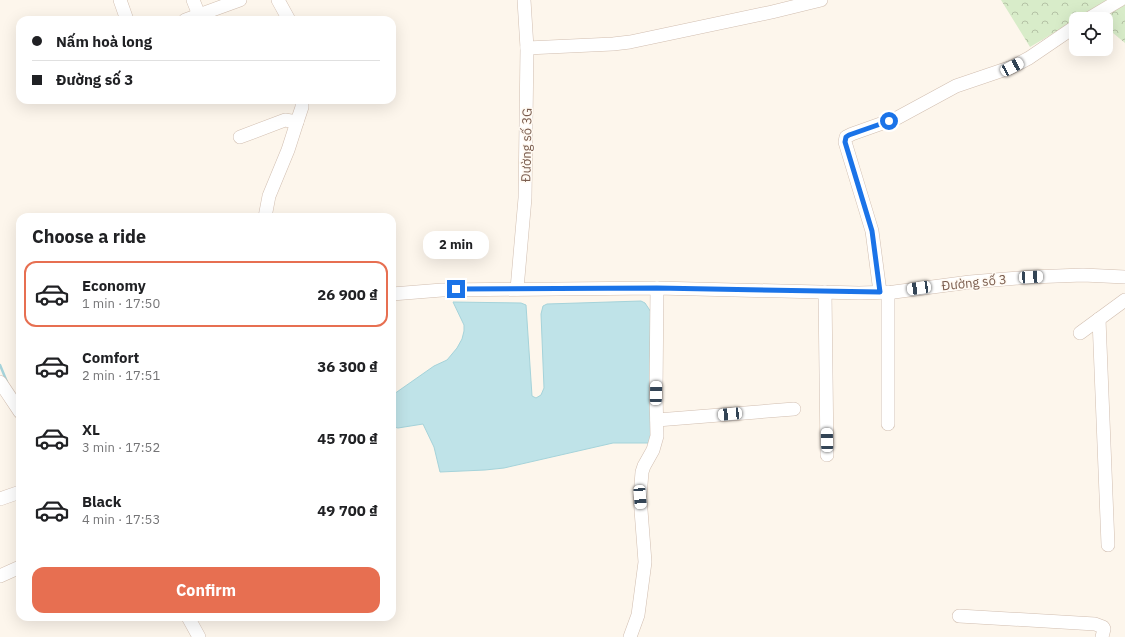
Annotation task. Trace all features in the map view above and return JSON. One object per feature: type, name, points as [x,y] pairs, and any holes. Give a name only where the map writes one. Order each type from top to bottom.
[{"type":"street","points":[[120,0],[126,16]]},
{"type":"street","points":[[193,0],[199,15],[240,0]]},
{"type":"street","points":[[278,0],[287,16]]},
{"type":"street","name":"Đường số 3G","points":[[517,289],[525,198],[527,48],[524,0]]},
{"type":"street","points":[[527,48],[613,44],[635,41],[821,0]]},
{"type":"street","points":[[1100,12],[1120,0]]},
{"type":"street","points":[[888,424],[884,292],[872,231],[845,142],[846,137],[897,118],[961,83],[1012,67],[1029,58],[1069,31]]},
{"type":"street","points":[[266,213],[269,196],[288,150],[298,122],[302,104]]},
{"type":"street","points":[[240,137],[285,120],[298,122]]},
{"type":"street","name":"Đường số 3","points":[[396,294],[442,290],[657,288],[884,292],[970,282],[1031,277],[1083,275],[1125,277]]},
{"type":"street","points":[[630,637],[638,615],[645,562],[640,497],[642,472],[656,442],[658,420],[656,393],[657,288]]},
{"type":"street","points":[[826,292],[827,455]]},
{"type":"street","points":[[1080,333],[1125,300]]},
{"type":"street","points":[[1099,319],[1108,545]]},
{"type":"street","points":[[0,382],[16,406]]},
{"type":"street","points":[[658,420],[794,409]]},
{"type":"street","points":[[0,499],[16,493]]},
{"type":"street","points":[[0,576],[16,569]]},
{"type":"street","points":[[959,616],[1095,624],[1103,627],[1102,637]]},
{"type":"street","points":[[190,621],[199,637]]},
{"type":"green space","points":[[1001,0],[1125,0],[1125,43],[1113,33],[1113,12],[1100,12],[1096,8],[1089,12],[1069,12],[1069,24],[1030,47]]},
{"type":"water","points":[[641,301],[645,303],[651,312],[650,356],[654,422],[650,443],[613,443],[504,468],[440,472],[434,447],[423,424],[396,428],[396,393],[434,366],[447,360],[457,348],[462,339],[464,325],[453,302],[521,303],[526,305],[532,396],[536,398],[541,395],[544,388],[541,314],[543,306],[547,304]]},
{"type":"waterway","points":[[0,365],[7,382]]},
{"type":"route","points":[[456,289],[657,288],[859,293],[880,292],[869,216],[845,139],[849,135],[889,121]]}]
